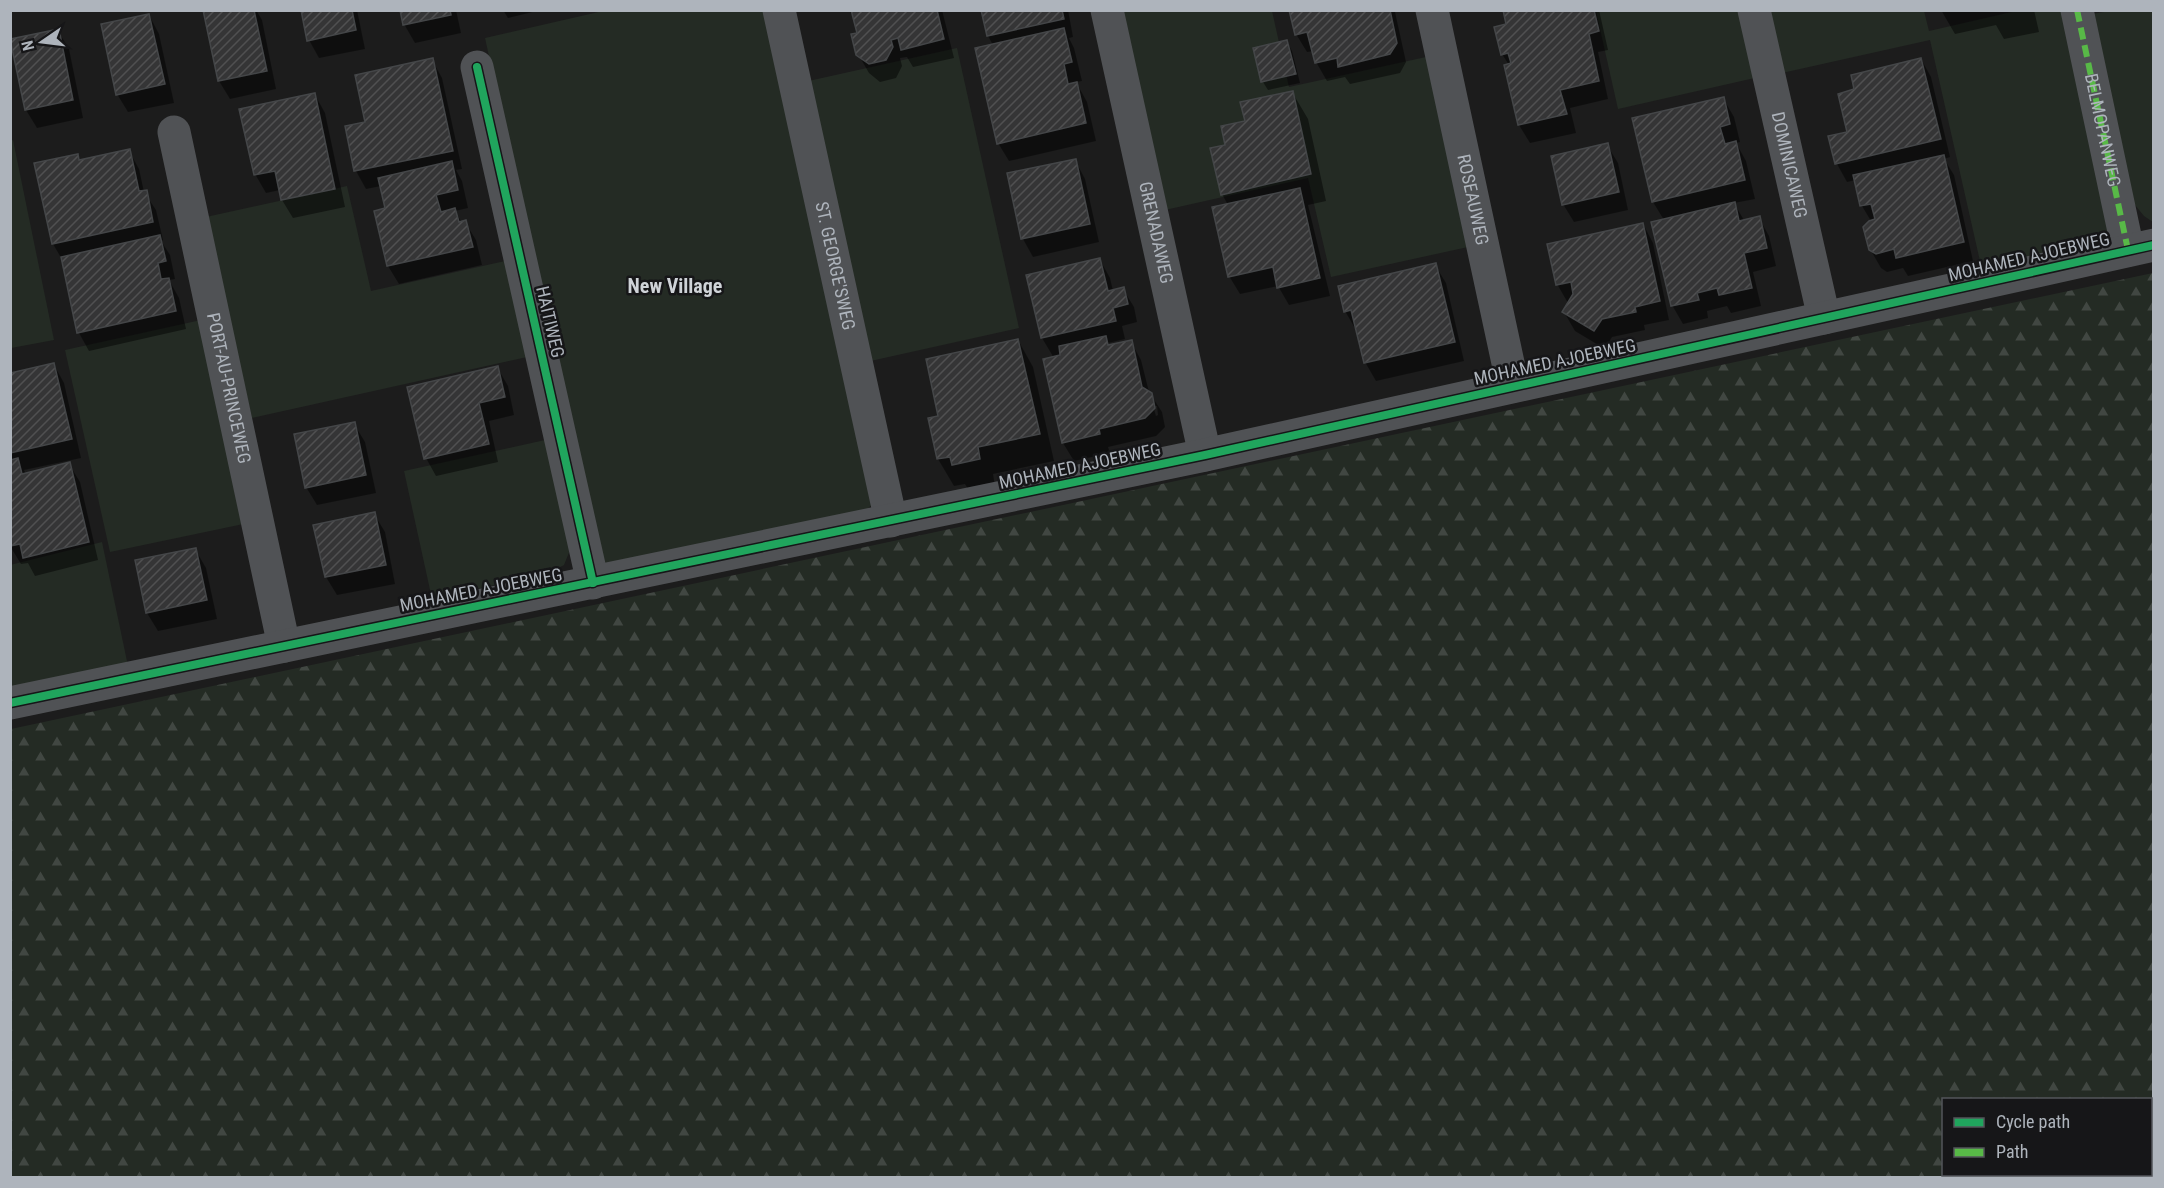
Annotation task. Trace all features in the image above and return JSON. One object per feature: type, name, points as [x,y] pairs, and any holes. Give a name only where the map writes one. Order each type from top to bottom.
[{"type":"street","name":"ST. GEORGE'SWEG","points":[[779,10],[891,521]]},
{"type":"street","name":"GRENADAWEG","points":[[1107,10],[1206,455]]},
{"type":"street","name":"ROSEAUWEG","points":[[1432,10],[1513,386]]},
{"type":"street","name":"DOMINICAWEG","points":[[1754,10],[1824,318]]},
{"type":"street","name":"BELMOPANWEG","points":[[2077,10],[2141,247]]},
{"type":"street","name":"HAITIWEG","points":[[477,67],[593,583]]},
{"type":"street","name":"PORT-AU-PRINCEWEG","points":[[174,132],[284,646]]},
{"type":"street","name":"MOHAMED AJOEBWEG","points":[[10,703],[1206,455],[2141,247]]},
{"type":"green space","points":[[1127,10],[1272,11],[1289,87],[1426,57],[1468,247],[1331,277],[1308,178],[1165,210],[1121,12]]},
{"type":"green space","points":[[603,11],[771,11],[877,497],[868,509],[609,568],[599,557],[485,38]]},
{"type":"green space","points":[[1596,11],[1744,11],[1759,77],[1618,109]]},
{"type":"green space","points":[[1768,11],[1924,11],[1929,31],[2016,11],[2066,11],[2113,234],[2104,242],[1982,270],[1930,40],[1782,73]]},
{"type":"green space","points":[[2110,11],[2153,11],[2153,222],[2144,216],[2131,200],[2092,14]]},
{"type":"green space","points":[[957,48],[1019,328],[866,362],[804,82]]},
{"type":"green space","points":[[13,140],[54,340],[11,348],[10,141]]},
{"type":"green space","points":[[347,186],[371,291],[505,261],[527,357],[252,418],[206,217]]},
{"type":"green space","points":[[2153,273],[2153,1177],[11,1177],[11,729]]},
{"type":"green space","points":[[210,318],[253,522],[110,552],[65,350]]},
{"type":"green space","points":[[545,440],[570,550],[564,565],[548,573],[432,599],[404,471]]},
{"type":"green space","points":[[102,542],[128,666],[11,691],[10,565]]},
{"type":"building","points":[[203,10],[254,10],[267,71],[218,81]]},
{"type":"building","points":[[301,10],[352,10],[356,30],[307,41]]},
{"type":"building","points":[[400,10],[450,10],[451,15],[403,25]]},
{"type":"building","points":[[851,10],[937,10],[944,39],[901,50],[898,38],[891,40],[893,47],[886,60],[869,64],[856,55],[851,34],[857,33]]},
{"type":"building","points":[[981,10],[1062,10],[1064,19],[987,36]]},
{"type":"building","points":[[1289,10],[1390,10],[1397,43],[1390,54],[1338,67],[1337,58],[1315,63],[1307,32],[1295,35]]},
{"type":"building","points":[[1503,10],[1594,10],[1599,31],[1589,34],[1599,81],[1560,90],[1567,114],[1518,125],[1504,65],[1511,63],[1508,53],[1501,55],[1494,27],[1506,24]]},
{"type":"building","points":[[149,14],[165,84],[116,95],[101,24]]},
{"type":"building","points":[[1064,28],[1072,62],[1064,64],[1068,84],[1077,82],[1086,123],[997,144],[975,48]]},
{"type":"building","points":[[59,29],[73,100],[25,110],[10,39]]},
{"type":"building","points":[[1287,40],[1296,74],[1261,82],[1253,48]]},
{"type":"building","points":[[433,58],[453,151],[354,171],[345,126],[365,122],[355,75]]},
{"type":"building","points":[[1921,58],[1941,139],[1835,164],[1828,136],[1847,132],[1838,94],[1854,89],[1851,75]]},
{"type":"building","points":[[1293,91],[1311,174],[1221,195],[1210,148],[1225,145],[1221,126],[1245,121],[1240,102]]},
{"type":"building","points":[[315,93],[335,189],[281,200],[275,171],[254,175],[239,109]]},
{"type":"building","points":[[1724,97],[1730,124],[1720,127],[1725,144],[1736,141],[1745,180],[1652,202],[1632,118]]},
{"type":"building","points":[[1608,143],[1619,192],[1562,205],[1551,156]]},
{"type":"building","points":[[130,149],[139,191],[147,190],[153,222],[52,244],[34,163],[78,154],[79,160]]},
{"type":"building","points":[[1944,155],[1964,242],[1896,258],[1894,249],[1876,254],[1869,250],[1863,227],[1875,219],[1871,204],[1860,206],[1853,175]]},
{"type":"building","points":[[1076,159],[1090,224],[1021,239],[1007,173]]},
{"type":"building","points":[[452,161],[458,190],[436,195],[441,212],[455,208],[459,222],[466,220],[473,247],[387,266],[374,211],[385,208],[378,178]]},
{"type":"building","points":[[1300,188],[1320,278],[1277,288],[1273,267],[1228,277],[1212,207]]},
{"type":"building","points":[[1735,202],[1739,221],[1760,216],[1767,248],[1744,253],[1752,288],[1719,295],[1717,288],[1697,293],[1699,300],[1671,306],[1651,222]]},
{"type":"building","points":[[1643,223],[1660,301],[1635,307],[1636,312],[1602,319],[1594,331],[1562,312],[1573,294],[1571,282],[1556,285],[1547,244]]},
{"type":"building","points":[[160,235],[166,261],[158,263],[161,279],[169,278],[176,311],[77,333],[61,257]]},
{"type":"building","points":[[1100,258],[1108,291],[1124,287],[1128,304],[1113,308],[1116,321],[1041,338],[1026,275]]},
{"type":"building","points":[[1436,263],[1455,342],[1364,363],[1351,310],[1344,312],[1338,286]]},
{"type":"building","points":[[1106,336],[1108,345],[1132,340],[1142,387],[1152,393],[1155,408],[1145,418],[1099,429],[1100,434],[1062,443],[1043,359],[1060,355],[1059,346]]},
{"type":"building","points":[[1018,339],[1040,434],[978,447],[980,459],[952,465],[950,457],[937,459],[928,418],[938,416],[926,359]]},
{"type":"building","points":[[54,363],[72,439],[10,453],[10,373]]},
{"type":"building","points":[[498,366],[505,397],[479,403],[489,444],[424,459],[407,387]]},
{"type":"building","points":[[355,422],[366,475],[305,488],[294,434]]},
{"type":"building","points":[[18,458],[22,474],[70,462],[89,542],[23,558],[20,544],[10,546],[10,460]]},
{"type":"building","points":[[375,512],[386,565],[325,577],[313,525]]},
{"type":"building","points":[[196,548],[207,600],[146,613],[135,560]]},
{"type":"marked path","points":[[2077,10],[2128,250]]},
{"type":"cycle path","points":[[477,67],[593,583]]},
{"type":"cycle path","points":[[10,703],[1205,455],[2154,245]]},
{"type":"district","name":"New Village","points":[[675,286]]}]
